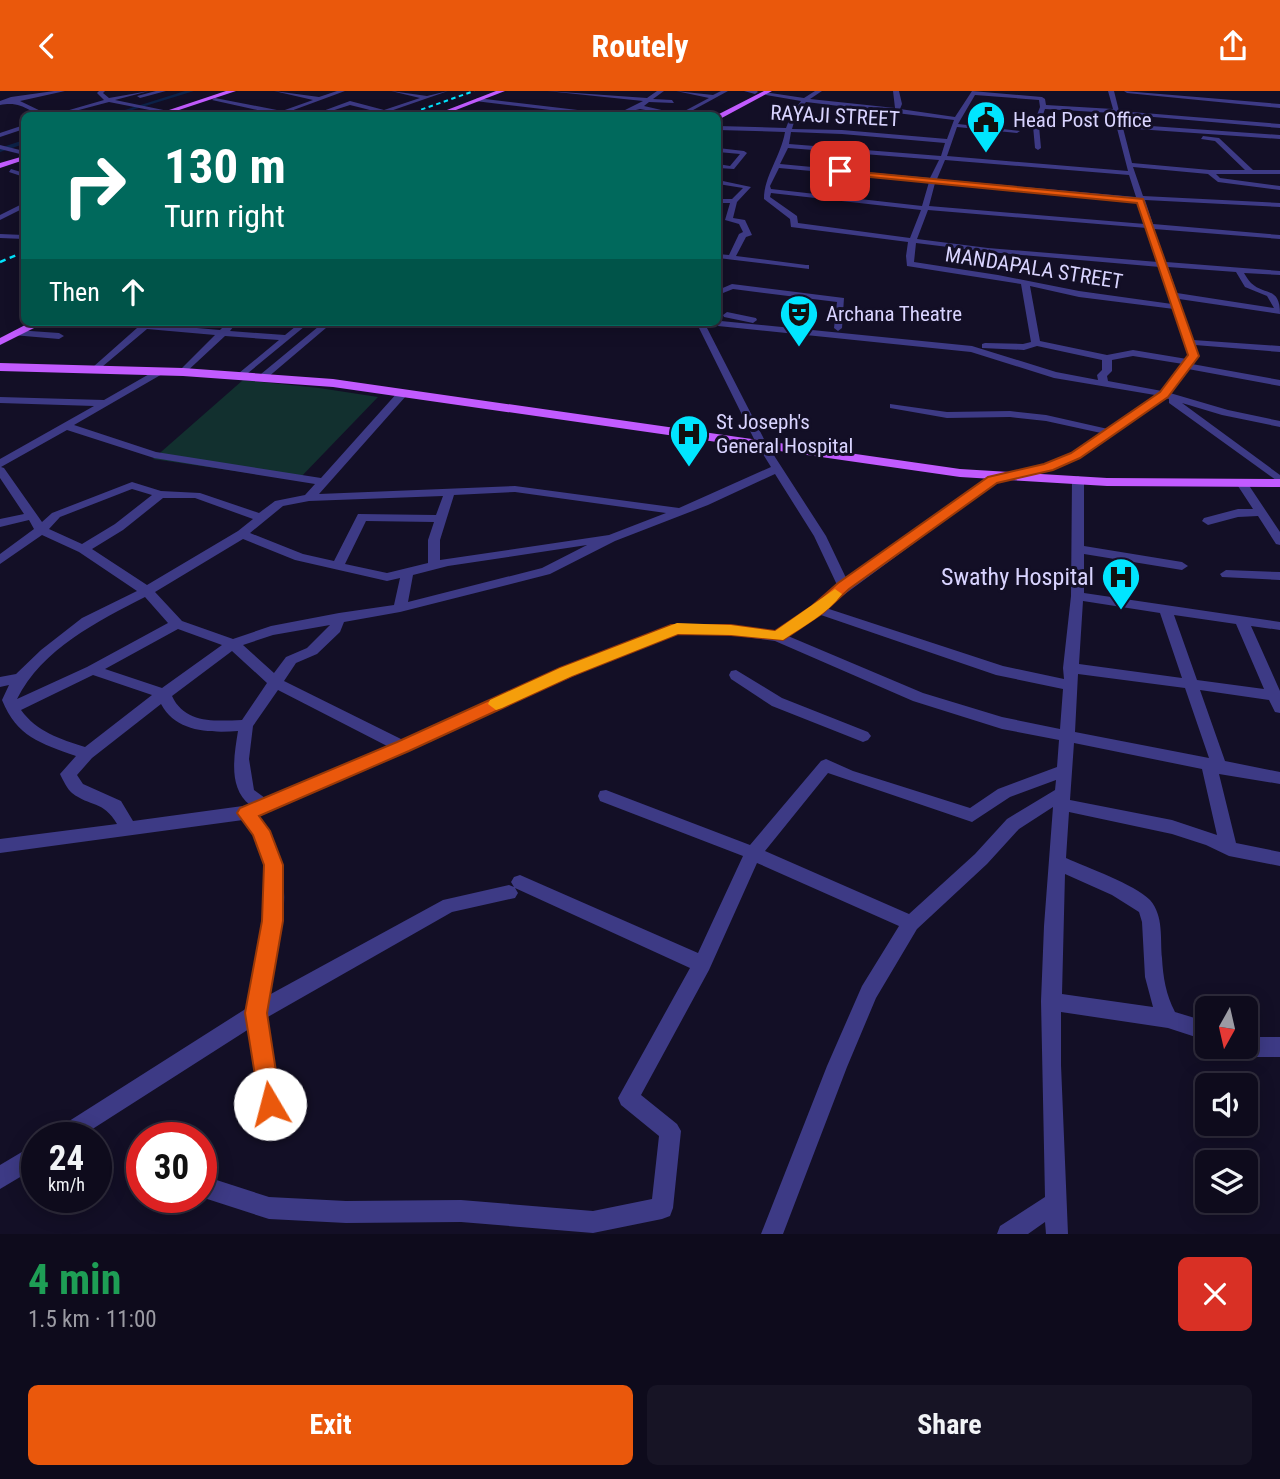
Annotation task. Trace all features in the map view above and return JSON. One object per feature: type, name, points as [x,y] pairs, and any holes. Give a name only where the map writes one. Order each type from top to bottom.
[{"type":"main road","points":[[177,112],[233,91]]},
{"type":"main road","points":[[178,112],[242,91]]},
{"type":"main road","points":[[447,112],[502,91]]},
{"type":"main road","points":[[717,112],[756,91]]},
{"type":"main road","points":[[721,117],[772,92]]},
{"type":"main road","points":[[0,168],[21,157]]},
{"type":"main road","points":[[0,333],[21,322]]},
{"type":"main road","points":[[0,342],[31,326]]},
{"type":"main road","points":[[0,366],[264,376],[761,443],[960,473],[1107,482],[1280,481]]},
{"type":"street","points":[[0,103],[62,91]]},
{"type":"street","points":[[102,91],[100,93],[112,99],[129,101],[165,112]]},
{"type":"street","points":[[66,112],[143,91]]},
{"type":"street","points":[[84,112],[163,91]]},
{"type":"street","points":[[277,91],[320,99]]},
{"type":"street","points":[[284,112],[342,91]]},
{"type":"street","points":[[394,91],[428,97]]},
{"type":"street","points":[[324,112],[350,103],[384,112],[445,91]]},
{"type":"street","points":[[550,91],[672,102]]},
{"type":"street","points":[[626,112],[639,107],[661,91]]},
{"type":"street","points":[[679,91],[714,97]]},
{"type":"street","points":[[686,112],[725,91]]},
{"type":"street","points":[[747,91],[756,91]]},
{"type":"street","points":[[819,91],[797,108],[787,130],[786,146],[776,166],[766,198],[794,218],[794,225],[911,241],[1162,265],[1280,273]]},
{"type":"street","points":[[896,91],[899,104],[897,110]]},
{"type":"street","points":[[778,637],[818,610],[844,586],[993,480],[1004,475],[1048,467],[1075,456],[1164,394],[1194,356],[1130,169],[1111,91]]},
{"type":"street","points":[[1127,91],[1280,106]]},
{"type":"street","points":[[50,92],[88,106]]},
{"type":"street","points":[[772,92],[805,100],[897,110],[1017,131]]},
{"type":"street","points":[[911,241],[925,208],[930,180],[943,158],[956,122],[975,92],[1042,99],[1043,107],[1037,114],[1034,128],[1038,148]]},
{"type":"street","points":[[1221,92],[1223,100]]},
{"type":"street","points":[[0,93],[40,112]]},
{"type":"street","points":[[1212,99],[1217,108]]},
{"type":"street","points":[[215,100],[270,112]]},
{"type":"street","points":[[477,100],[578,112]]},
{"type":"street","points":[[1255,104],[1267,125],[1278,137]]},
{"type":"street","points":[[639,107],[665,112]]},
{"type":"street","points":[[1043,107],[1220,119],[1280,126]]},
{"type":"street","points":[[797,108],[845,113]]},
{"type":"street","points":[[450,111],[456,112]]},
{"type":"street","points":[[4,124],[16,130]]},
{"type":"street","points":[[1119,126],[1278,137]]},
{"type":"street","points":[[0,135],[21,128]]},
{"type":"street","name":"RAYAJI STREET","points":[[721,128],[950,141]]},
{"type":"street","points":[[11,138],[21,134]]},
{"type":"street","points":[[1122,135],[1217,139],[1250,171]]},
{"type":"street","points":[[786,146],[1130,169],[1279,173]]},
{"type":"street","points":[[0,147],[21,155]]},
{"type":"street","points":[[721,150],[744,153],[732,168],[721,166]]},
{"type":"street","points":[[776,166],[930,180],[974,180],[1080,196],[1188,194]]},
{"type":"street","points":[[11,171],[21,174]]},
{"type":"street","points":[[1210,172],[1217,180],[1280,188]]},
{"type":"street","points":[[721,182],[925,208],[1280,237]]},
{"type":"street","points":[[732,257],[746,234],[742,222],[729,220],[734,201],[748,187]]},
{"type":"street","points":[[1080,196],[1087,221]]},
{"type":"street","points":[[1139,196],[1280,205]]},
{"type":"street","points":[[1235,198],[1280,199]]},
{"type":"street","points":[[721,201],[734,201]]},
{"type":"street","points":[[0,206],[21,205]]},
{"type":"street","points":[[0,218],[21,206]]},
{"type":"street","points":[[0,236],[21,237]]},
{"type":"street","name":"MANDAPALA STREET","points":[[911,241],[910,264],[1177,307]]},
{"type":"street","points":[[721,256],[806,267]]},
{"type":"street","points":[[1237,268],[1248,285],[1270,294],[1280,310]]},
{"type":"street","points":[[1025,284],[1036,343]]},
{"type":"street","points":[[721,292],[732,286],[841,300],[838,328]]},
{"type":"street","points":[[1172,295],[1280,310]]},
{"type":"street","points":[[994,355],[998,350],[956,338],[766,323],[722,313],[721,324],[944,345],[994,355],[1054,375],[1164,394],[1226,413],[1280,423]]},
{"type":"street","points":[[96,369],[145,326],[286,338]]},
{"type":"street","points":[[183,372],[229,326]]},
{"type":"street","points":[[242,375],[301,326]]},
{"type":"street","points":[[264,376],[324,326]]},
{"type":"street","points":[[698,326],[761,443],[820,536],[844,586]]},
{"type":"street","points":[[16,333],[59,336]]},
{"type":"street","points":[[1188,342],[1280,349]]},
{"type":"street","points":[[985,347],[1024,347],[1036,343],[1107,358],[1133,353],[1280,383]]},
{"type":"street","points":[[1104,384],[1102,375],[1107,371],[1107,358]]},
{"type":"street","points":[[161,371],[0,467],[41,530],[83,549],[148,591],[177,624],[233,644],[276,683],[403,747]]},
{"type":"street","points":[[309,498],[402,394]]},
{"type":"street","points":[[1164,394],[1280,481]]},
{"type":"street","points":[[0,400],[106,403]]},
{"type":"street","points":[[894,406],[947,415],[1010,414],[1046,418],[1109,432]]},
{"type":"street","points":[[66,426],[154,455],[323,482]]},
{"type":"street","points":[[129,829],[115,806],[77,788],[68,774],[87,754],[233,644],[271,631],[400,608],[546,571],[611,538],[680,512],[778,468]]},
{"type":"street","points":[[1057,1234],[1051,1000],[1062,771],[1077,596],[1078,479]]},
{"type":"street","points":[[1242,483],[1280,541]]},
{"type":"street","points":[[0,559],[41,530],[56,515],[132,485],[160,494],[196,495],[261,518]]},
{"type":"street","points":[[87,754],[30,733],[9,699],[20,678],[46,653],[87,621],[148,591],[242,534],[279,503],[309,498],[515,489],[680,512]]},
{"type":"street","points":[[434,566],[434,540],[450,491]]},
{"type":"street","points":[[83,549],[119,527],[160,494]]},
{"type":"street","points":[[1208,520],[1238,513],[1261,512]]},
{"type":"street","points":[[0,523],[33,516]]},
{"type":"street","points":[[338,566],[362,516],[441,519]]},
{"type":"street","points":[[242,534],[299,557],[387,577],[434,566],[611,538]]},
{"type":"street","points":[[1077,549],[1182,566]]},
{"type":"street","points":[[400,608],[407,573]]},
{"type":"street","points":[[1226,574],[1280,576]]},
{"type":"street","points":[[1077,596],[1280,626]]},
{"type":"street","points":[[1165,608],[1193,685],[1215,767],[1229,849]]},
{"type":"street","points":[[818,610],[1001,671],[1193,685],[1278,700]]},
{"type":"street","points":[[273,1127],[256,1013],[273,921],[274,865],[255,810],[246,793],[241,759],[246,725],[291,660],[312,651],[335,629],[339,617]]},
{"type":"street","points":[[1242,622],[1278,700]]},
{"type":"street","points":[[12,707],[92,670],[177,624]]},
{"type":"street","points":[[0,846],[255,810],[403,747],[566,672],[677,628],[731,630],[778,637],[918,697],[1002,723],[1280,778]]},
{"type":"street","points":[[92,670],[164,694]]},
{"type":"street","points":[[736,675],[778,702],[863,736]]},
{"type":"street","points":[[0,682],[20,678]]},
{"type":"street","points":[[164,694],[167,704],[185,722],[209,726],[246,725]]},
{"type":"street","points":[[217,1191],[269,1207],[346,1212],[461,1211],[593,1222],[662,1208],[670,1131],[628,1098],[702,964],[753,853],[826,765],[848,775],[972,815],[1004,793],[1062,771]]},
{"type":"street","points":[[606,796],[753,853],[911,923]]},
{"type":"street","points":[[772,1234],[837,1066],[869,992],[911,923],[981,859],[1013,824],[1061,799],[1172,827],[1212,840],[1229,849],[1280,859]]},
{"type":"street","points":[[1057,862],[1113,888],[1145,907],[1152,927],[1156,982],[1161,1007],[1168,1019]]},
{"type":"street","points":[[85,1122],[256,1013],[449,905],[515,888],[702,964]]},
{"type":"street","points":[[1051,1000],[1168,1019],[1195,1028]]},
{"type":"street","points":[[1258,1047],[1280,1047]]},
{"type":"street","points":[[0,1178],[21,1164]]},
{"type":"street","points":[[1008,1234],[1056,1202]]},
{"type":"green space","points":[[243,380],[378,397],[298,480],[153,459]]},
{"type":"waterway","points":[[122,112],[191,91]]},
{"type":"waterway","points":[[0,150],[21,143]]},
{"type":"railway","points":[[414,112],[474,91]]},
{"type":"railway","points":[[0,262],[21,253]]},
{"type":"slow traffic","points":[[496,704],[566,672],[677,628],[731,630],[778,637],[818,610],[835,594]]},
{"type":"place","name":"Head Post Office","points":[[986,154]]},
{"type":"place","name":"Archana Theatre","points":[[799,348]]},
{"type":"place","name":"St Joseph's General Hospital","points":[[689,468]]},
{"type":"place","name":"Swathy Hospital","points":[[1121,611]]},
{"type":"route","points":[[270,1104],[256,1013],[273,921],[274,865],[261,831],[247,813],[403,747],[566,672],[677,628],[731,630],[778,637],[818,610],[844,586],[993,480],[1004,475],[1048,467],[1075,456],[1164,394],[1194,356],[1140,201],[840,171]]}]
